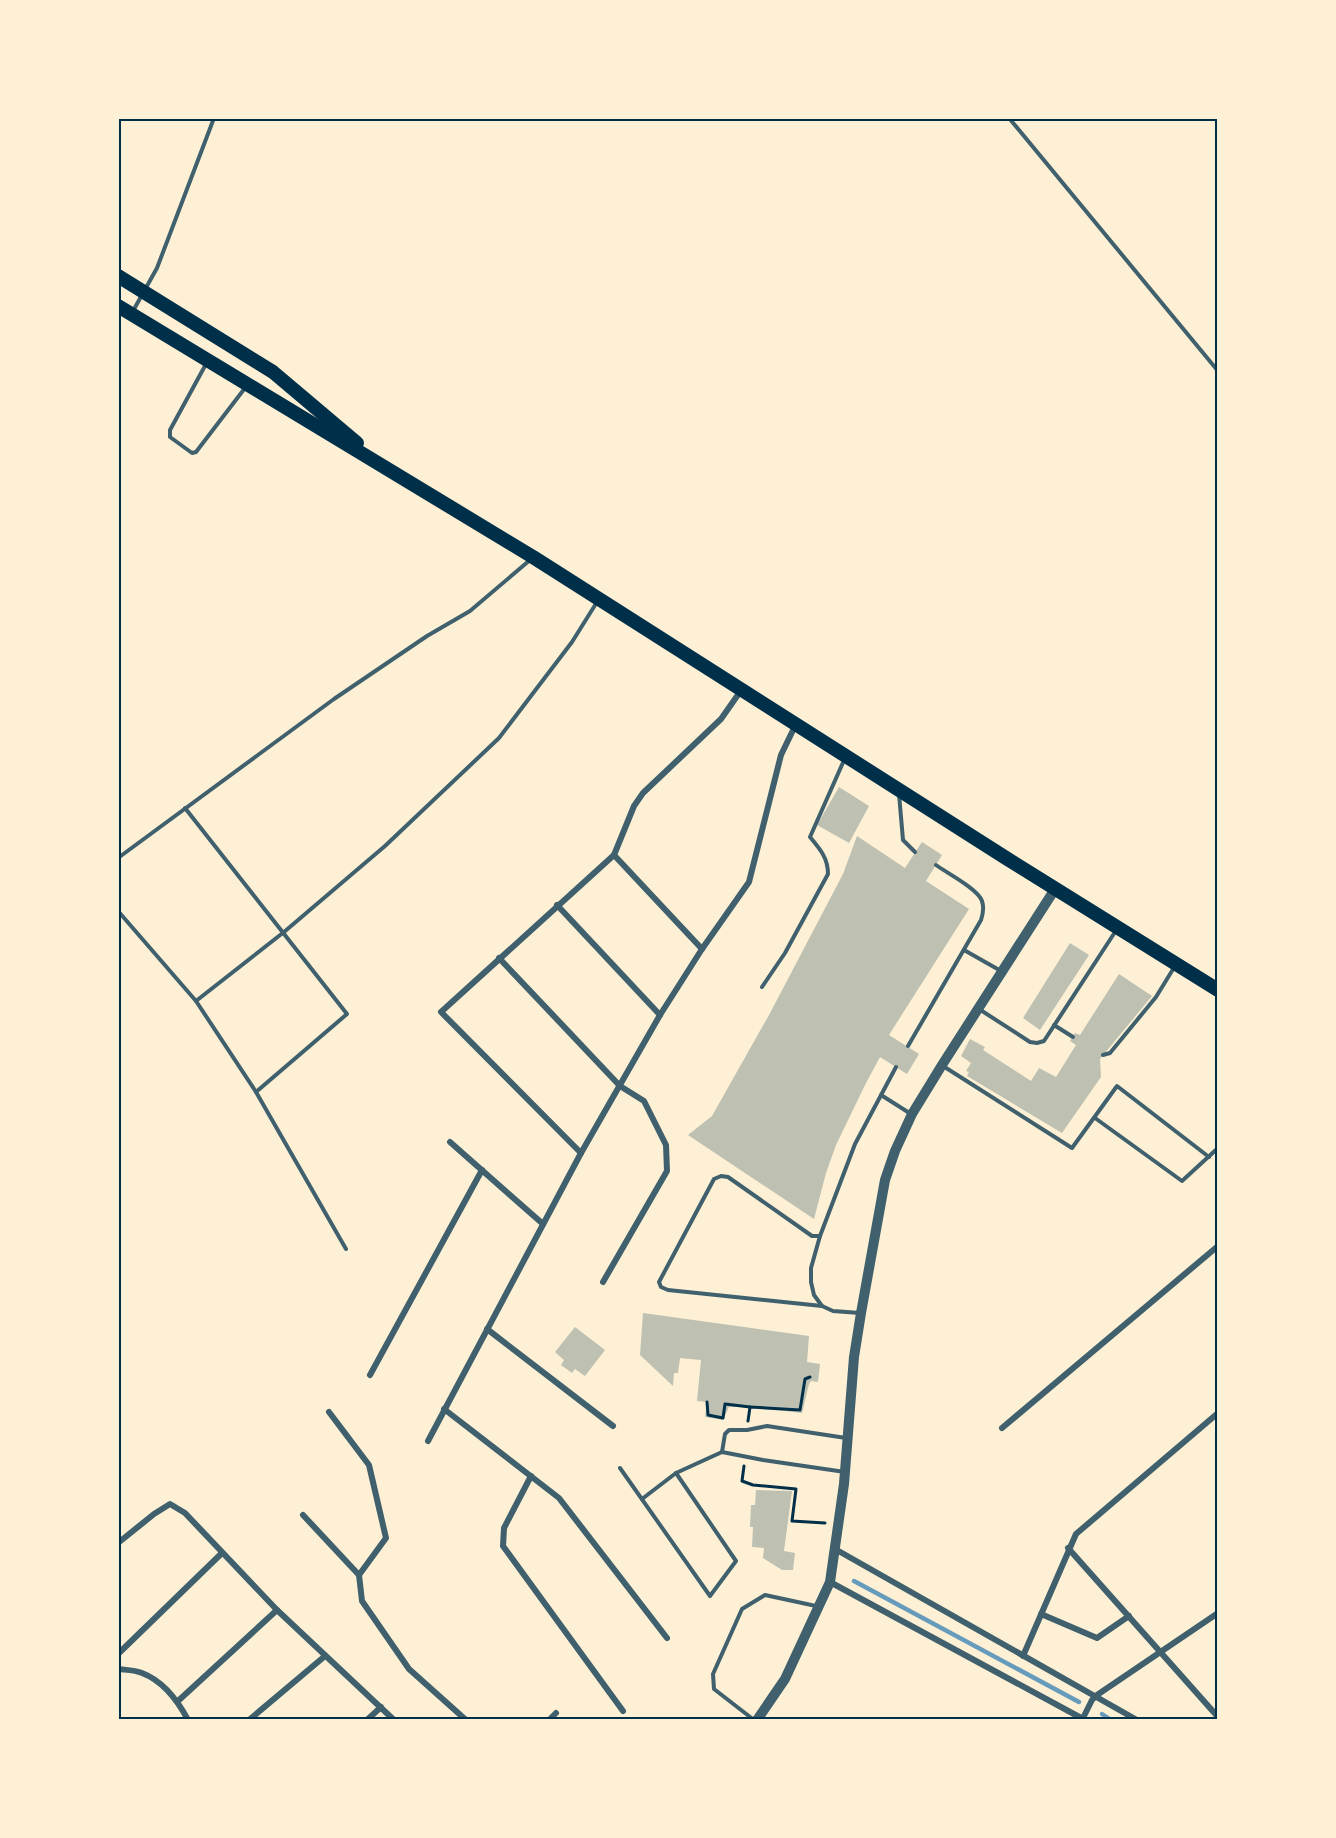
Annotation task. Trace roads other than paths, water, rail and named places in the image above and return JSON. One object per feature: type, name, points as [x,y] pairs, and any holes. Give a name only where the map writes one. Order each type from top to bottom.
[{"type":"main road","points":[[118,298],[123,279],[273,372],[391,471]]},
{"type":"main road","points":[[118,306],[533,557],[1218,990]]},
{"type":"street","points":[[581,1153],[441,1012],[614,855],[634,806],[643,794],[721,719],[742,689]]},
{"type":"street","points":[[428,1442],[581,1153],[660,1015],[749,882],[782,755],[796,724]]},
{"type":"street","points":[[614,855],[702,949]]},
{"type":"street","points":[[755,1719],[785,1679],[830,1582],[845,1472],[854,1357],[885,1180],[895,1151],[912,1114],[1055,889]]},
{"type":"street","points":[[557,905],[660,1015]]},
{"type":"street","points":[[499,958],[620,1086],[644,1101],[666,1145],[667,1171],[603,1282]]},
{"type":"street","points":[[450,1142],[543,1224]]},
{"type":"street","points":[[370,1375],[482,1170]]},
{"type":"street","points":[[1002,1428],[1218,1246]]},
{"type":"street","points":[[487,1329],[614,1426]]},
{"type":"street","points":[[444,1409],[559,1498],[667,1638]]},
{"type":"street","points":[[329,1412],[369,1465],[386,1538],[359,1575]]},
{"type":"street","points":[[1023,1656],[1076,1534],[1218,1413]]},
{"type":"street","points":[[531,1476],[504,1528],[503,1546],[623,1711]]},
{"type":"street","points":[[118,1542],[170,1504],[185,1514],[277,1610],[394,1719]]},
{"type":"street","points":[[303,1515],[359,1575],[362,1601],[409,1669],[466,1719]]},
{"type":"street","points":[[834,1548],[1137,1719]]},
{"type":"street","points":[[1068,1548],[1218,1717]]},
{"type":"street","points":[[118,1654],[222,1553]]},
{"type":"street","points":[[830,1582],[1084,1719],[1092,1700],[1097,1695],[1218,1613]]},
{"type":"street","points":[[178,1701],[277,1610]]},
{"type":"street","points":[[1041,1614],[1097,1638],[1129,1616]]},
{"type":"street","points":[[249,1719],[325,1656]]},
{"type":"street","points":[[118,1669],[142,1673],[162,1685],[178,1701],[188,1719]]},
{"type":"street","points":[[367,1719],[381,1707]]},
{"type":"street","points":[[549,1719],[556,1713]]},
{"type":"lane","points":[[131,314],[157,268],[214,118]]},
{"type":"lane","points":[[1009,118],[1218,371]]},
{"type":"lane","points":[[207,361],[170,430],[170,437],[192,453],[196,452],[247,385]]},
{"type":"lane","points":[[118,858],[334,699],[426,636],[470,611],[533,557]]},
{"type":"lane","points":[[196,1001],[284,932],[385,846],[499,738],[572,642],[599,599]]},
{"type":"lane","points":[[762,987],[785,952],[828,874],[828,864],[823,852],[810,837],[846,756]]},
{"type":"lane","points":[[899,790],[901,833],[907,846],[915,852]]},
{"type":"lane","points":[[185,808],[347,1014],[256,1092]]},
{"type":"lane","points":[[908,1046],[981,920],[983,908],[982,898],[936,865]]},
{"type":"lane","points":[[118,911],[196,1001],[256,1092],[346,1249]]},
{"type":"lane","points":[[979,1008],[1030,1042],[1044,1041],[1118,927]]},
{"type":"lane","points":[[964,950],[1001,971]]},
{"type":"lane","points":[[1103,1055],[1110,1053],[1156,997],[1176,964]]},
{"type":"lane","points":[[1054,1025],[1073,1037]]},
{"type":"lane","points":[[942,1065],[1072,1148],[1117,1086],[1209,1157]]},
{"type":"lane","points":[[822,1306],[814,1295],[811,1282],[820,1236],[855,1144],[896,1067]]},
{"type":"lane","points":[[881,1095],[912,1114]]},
{"type":"lane","points":[[1095,1118],[1182,1181],[1218,1148]]},
{"type":"lane","points":[[820,1236],[812,1236],[728,1177],[721,1176],[714,1179],[658,1282],[661,1287],[668,1290],[822,1306],[833,1311],[861,1313]]},
{"type":"lane","points":[[722,1452],[725,1434],[729,1430],[747,1430],[767,1426],[848,1438]]},
{"type":"lane","points":[[642,1499],[676,1473],[722,1452],[845,1472]]},
{"type":"lane","points":[[620,1468],[710,1596],[735,1561],[676,1473]]},
{"type":"lane","points":[[755,1719],[714,1689],[713,1674],[742,1609],[765,1595],[819,1606]]},
{"type":"waterway","points":[[854,1581],[1079,1702]]},
{"type":"waterway","points":[[1102,1714],[1111,1720]]}]
